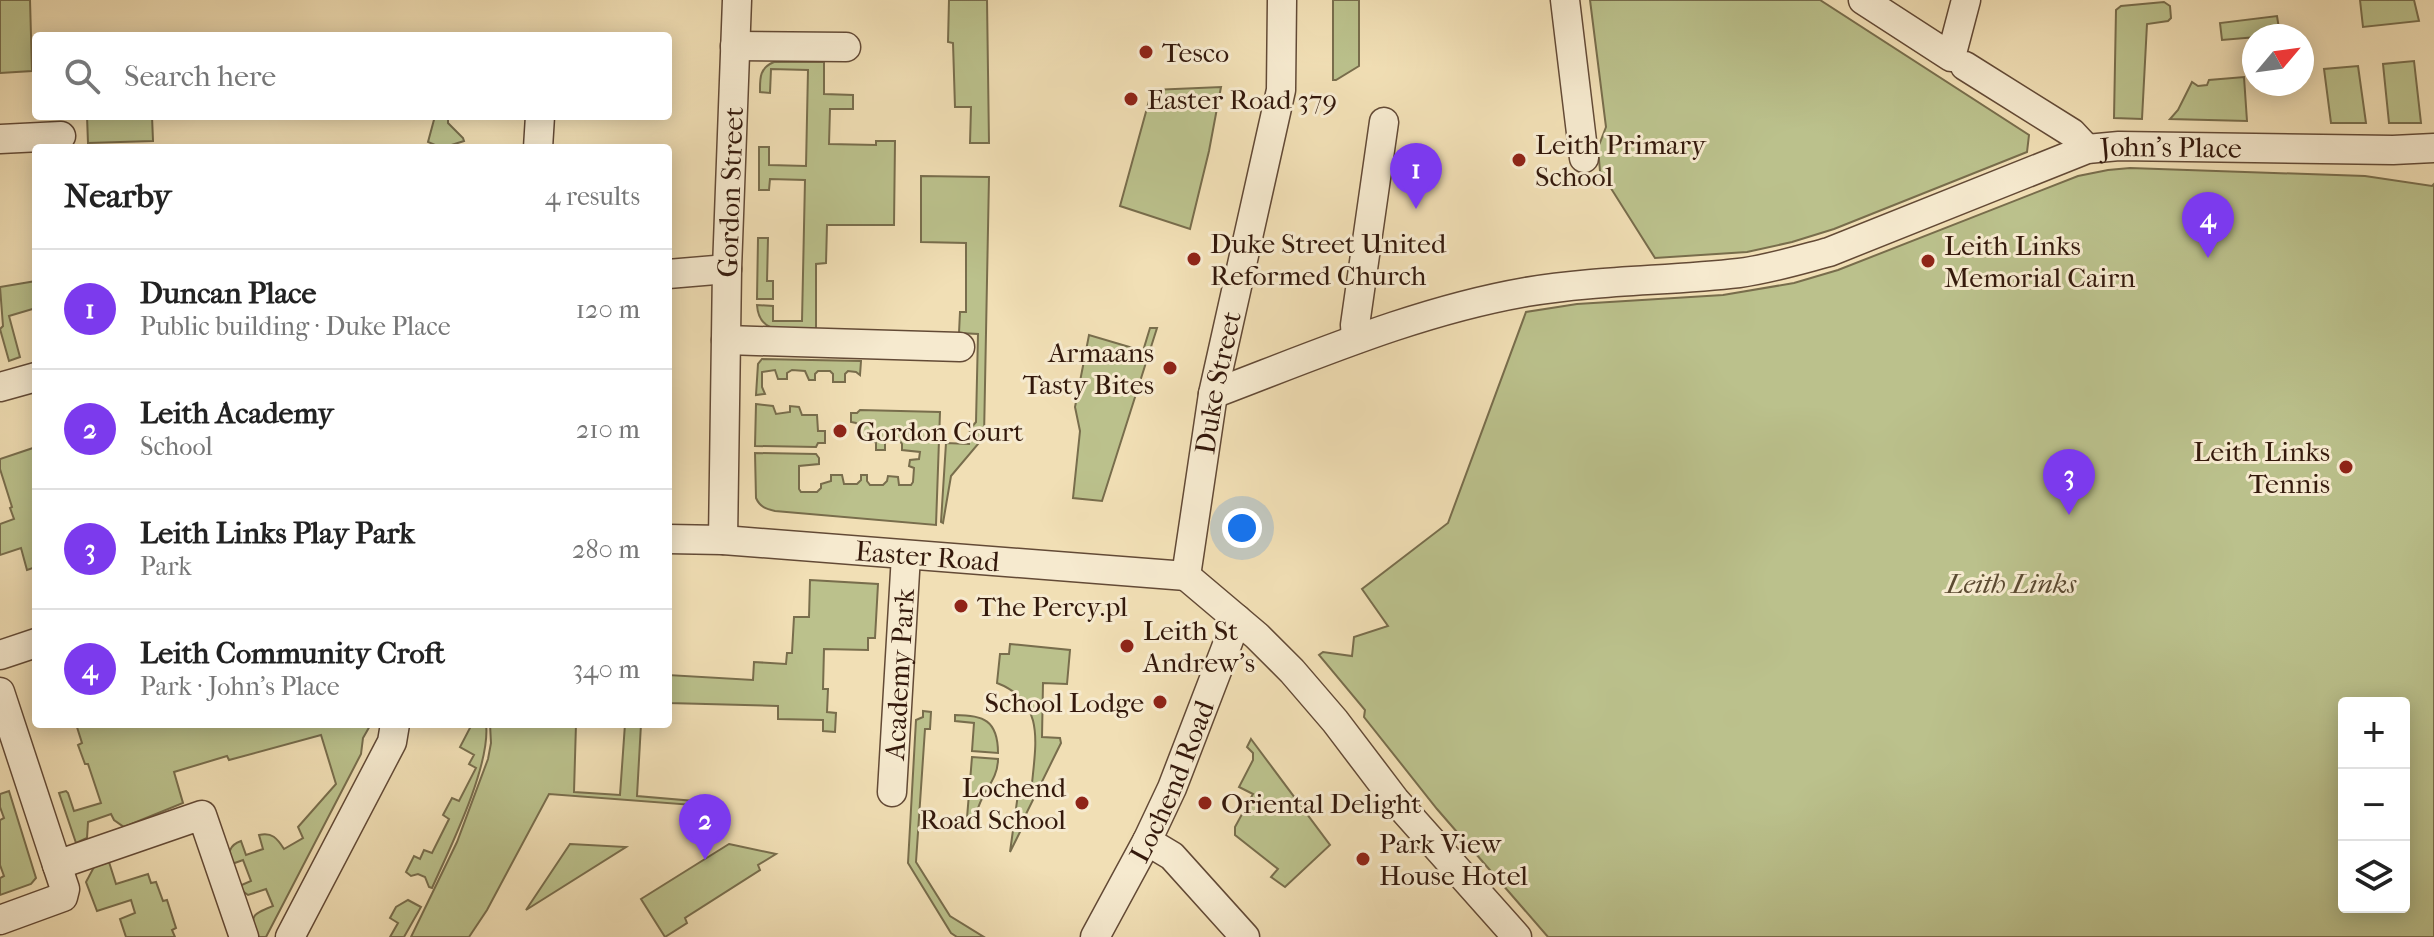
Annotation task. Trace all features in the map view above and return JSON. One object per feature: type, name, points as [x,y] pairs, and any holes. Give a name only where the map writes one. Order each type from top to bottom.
[{"type":"street","name":"Gordon Street","points":[[723,540],[727,269],[737,0]]},
{"type":"street","name":"Duke Street","points":[[1186,576],[1213,394],[1281,90],[1282,0]]},
{"type":"street","points":[[1565,0],[1584,158]]},
{"type":"street","points":[[1863,0],[1951,57],[1966,0]]},
{"type":"street","points":[[735,46],[846,47]]},
{"type":"street","name":"John's Place","points":[[1965,66],[2072,133],[2087,149],[2119,146],[2434,148]]},
{"type":"street","points":[[538,144],[540,120]]},
{"type":"street","points":[[1356,339],[1355,325],[1384,122]]},
{"type":"street","points":[[0,139],[61,133]]},
{"type":"street","points":[[1213,394],[1356,339],[1449,308],[1530,291],[1740,273],[1829,252],[2087,149]]},
{"type":"street","name":"John's Place","points":[[2402,149],[2434,155]]},
{"type":"street","points":[[672,274],[727,269]]},
{"type":"street","points":[[726,340],[960,347]]},
{"type":"street","points":[[0,387],[32,378]]},
{"type":"street","name":"Easter Road","points":[[672,539],[723,540],[1186,576]]},
{"type":"street","name":"Academy Park","points":[[892,792],[906,555]]},
{"type":"street","points":[[1186,576],[1292,671],[1409,817],[1517,937]]},
{"type":"street","name":"Lochend Road","points":[[1095,937],[1172,788],[1237,619]]},
{"type":"street","points":[[0,655],[32,644]]},
{"type":"street","points":[[0,692],[65,889],[63,897],[0,920]]},
{"type":"street","points":[[290,937],[392,742],[394,728]]},
{"type":"street","points":[[57,865],[202,815],[244,937]]},
{"type":"street","points":[[1147,841],[1172,856],[1245,937]]},
{"type":"green space","points":[[0,0],[30,0],[32,71],[0,73]]},
{"type":"green space","points":[[949,0],[987,0],[989,143],[970,143],[971,107],[955,107],[953,43],[948,42]]},
{"type":"green space","points":[[1333,0],[1359,0],[1359,66],[1336,80],[1333,80]]},
{"type":"green space","points":[[1590,0],[1820,0],[2029,135],[2027,152],[1834,229],[1792,242],[1747,252],[1655,258],[1600,171],[1598,148],[1606,127]]},
{"type":"green space","points":[[2360,0],[2414,0],[2419,21],[2363,27]]},
{"type":"green space","points":[[2164,2],[2170,6],[2171,18],[2147,24],[2142,119],[2114,118],[2116,10],[2121,6]]},
{"type":"green space","points":[[2277,16],[2278,24],[2242,24],[2242,38],[2222,40],[2220,23]]},
{"type":"green space","points":[[2414,61],[2421,123],[2389,123],[2383,64]]},
{"type":"green space","points":[[774,62],[824,62],[824,94],[853,95],[853,109],[830,109],[829,144],[876,145],[876,141],[895,141],[894,225],[827,225],[826,263],[816,264],[816,329],[770,327],[759,316],[757,305],[773,306],[773,321],[802,321],[805,180],[770,179],[769,190],[759,190],[759,147],[769,147],[769,165],[806,166],[808,70],[771,69],[770,93],[760,92],[763,71]]},
{"type":"green space","points":[[2358,66],[2366,123],[2331,123],[2324,69]]},
{"type":"green space","points":[[2242,77],[2247,121],[2170,119],[2192,82],[2198,86],[2207,85],[2209,80]]},
{"type":"green space","points":[[1221,87],[1190,229],[1120,206],[1152,90]]},
{"type":"green space","points":[[87,120],[152,120],[153,141],[88,143]]},
{"type":"green space","points":[[434,120],[448,120],[464,141],[455,144],[428,142]]},
{"type":"green space","name":"Leith Links","points":[[2130,168],[2365,176],[2434,184],[2434,937],[1548,937],[1437,809],[1364,717],[1365,710],[1319,655],[1323,652],[1352,656],[1354,637],[1388,626],[1362,589],[1448,523],[1526,312],[1577,304],[1723,295],[1794,283],[1838,270],[2078,176]]},
{"type":"green space","points":[[921,176],[989,177],[984,437],[951,476],[943,523],[946,443],[969,444],[970,429],[976,422],[978,334],[959,333],[960,312],[966,312],[966,243],[921,242]]},
{"type":"green space","points":[[758,238],[768,238],[767,281],[773,281],[773,299],[757,299]]},
{"type":"green space","points":[[32,282],[32,309],[9,316],[20,357],[9,361],[0,329],[3,326],[0,287]]},
{"type":"green space","points":[[1150,328],[1157,328],[1102,501],[1073,498],[1080,431],[1075,407],[1089,335],[1143,351]]},
{"type":"green space","points":[[762,359],[861,361],[860,375],[848,371],[845,382],[833,382],[830,371],[818,371],[815,380],[809,380],[805,371],[792,370],[787,373],[787,379],[778,379],[775,370],[762,372],[765,394],[756,395],[758,364]]},
{"type":"green space","points":[[756,404],[773,406],[776,414],[790,412],[790,406],[799,407],[802,415],[817,415],[818,431],[825,431],[825,443],[818,443],[816,447],[755,446]]},
{"type":"green space","points":[[860,410],[940,412],[936,525],[775,511],[764,507],[756,498],[755,453],[816,454],[819,464],[799,466],[801,492],[817,492],[821,484],[831,481],[831,475],[842,475],[844,484],[857,484],[861,475],[867,475],[870,485],[883,485],[888,476],[898,477],[899,485],[911,485],[914,468],[909,466],[910,460],[919,459],[920,452],[902,450],[899,440],[888,440],[885,450],[876,450],[876,443],[872,440],[859,440],[859,426],[851,422],[851,413]]},
{"type":"green space","points":[[32,448],[32,568],[27,570],[21,548],[0,555],[0,524],[14,519],[0,459]]},
{"type":"green space","points":[[810,580],[878,584],[875,638],[868,638],[868,650],[824,649],[823,689],[828,689],[827,712],[836,713],[835,732],[823,731],[823,720],[778,719],[778,706],[672,703],[672,675],[753,680],[754,662],[786,664],[787,653],[792,653],[794,617],[809,617]]},
{"type":"green space","points":[[1010,644],[1070,650],[1067,684],[1043,683],[1042,737],[1060,738],[1061,743],[1010,852],[1018,794],[1031,795],[1035,730],[1025,703],[1014,692],[997,683],[1000,654],[1009,654]]},
{"type":"green space","points":[[923,711],[931,712],[930,729],[925,729],[916,862],[950,916],[984,937],[957,937],[951,933],[908,863],[916,720],[923,717]]},
{"type":"green space","points":[[955,715],[981,718],[992,726],[998,753],[972,751],[974,723],[955,721]]},
{"type":"green space","points":[[77,728],[369,728],[363,738],[361,754],[266,937],[253,937],[253,924],[254,916],[273,906],[266,889],[248,895],[237,887],[251,881],[243,860],[229,865],[230,850],[241,841],[246,855],[263,849],[259,835],[274,837],[284,849],[303,838],[298,827],[336,784],[321,735],[229,760],[227,756],[174,772],[183,803],[124,827],[111,814],[88,822],[87,838],[76,843],[59,793],[68,793],[74,811],[101,803],[78,745],[82,743]]},
{"type":"green space","points":[[470,728],[486,728],[476,783],[432,888],[425,877],[418,874],[411,876],[406,872],[414,856],[420,859],[424,850],[432,853],[449,819],[443,815],[452,798],[459,801],[476,768],[469,764],[474,755],[460,747]]},
{"type":"green space","points":[[490,728],[576,728],[574,792],[620,795],[625,728],[641,728],[637,796],[706,802],[706,806],[549,794],[487,910],[469,937],[411,937],[457,842],[491,743]]},
{"type":"green space","points":[[1251,739],[1330,845],[1285,887],[1271,877],[1278,869],[1235,835],[1235,827],[1253,794],[1239,787],[1253,760],[1253,753],[1247,747]]},
{"type":"green space","points":[[972,757],[998,759],[995,774],[977,812],[967,818]]},
{"type":"green space","points":[[9,791],[36,878],[31,884],[0,895],[0,878],[4,876],[0,865],[0,820],[4,818],[0,794]]},
{"type":"green space","points":[[570,844],[626,847],[526,910]]},
{"type":"green space","points":[[729,844],[776,854],[758,865],[760,870],[685,918],[687,923],[665,937],[641,899]]},
{"type":"green space","points":[[109,862],[116,884],[148,874],[151,883],[156,882],[163,901],[167,900],[176,928],[172,930],[175,937],[126,937],[120,919],[135,913],[131,900],[97,911],[86,882],[94,867]]},
{"type":"green space","points":[[408,900],[421,907],[404,937],[390,937],[398,923],[390,918],[396,907]]},
{"type":"place","name":"Tesco","points":[[1146,52]]},
{"type":"place","name":"Easter Road 379","points":[[1131,99]]},
{"type":"place","name":"Leith Primary School","points":[[1519,160]]},
{"type":"place","name":"Duncan Place","points":[[1416,209]]},
{"type":"place","name":"Leith Community Croft","points":[[2208,258]]},
{"type":"place","name":"Duke Street United Reformed Church","points":[[1194,259]]},
{"type":"place","name":"Leith Links Memorial Cairn","points":[[1928,261]]},
{"type":"place","name":"Armaans Tasty Bites","points":[[1170,368]]},
{"type":"place","name":"Gordon Court","points":[[840,431]]},
{"type":"place","name":"Leith Links Tennis","points":[[2346,467]]},
{"type":"place","name":"Leith Links Play Park","points":[[2069,515]]},
{"type":"place","name":"The Percy.pl","points":[[961,606]]},
{"type":"place","name":"Leith St Andrew's","points":[[1127,646]]},
{"type":"place","name":"School Lodge","points":[[1160,702]]},
{"type":"place","name":"Lochend Road School","points":[[1082,803]]},
{"type":"place","name":"Oriental Delight","points":[[1205,803]]},
{"type":"place","name":"Park View House Hotel","points":[[1363,859]]},
{"type":"place","name":"Leith Academy","points":[[705,860]]}]
